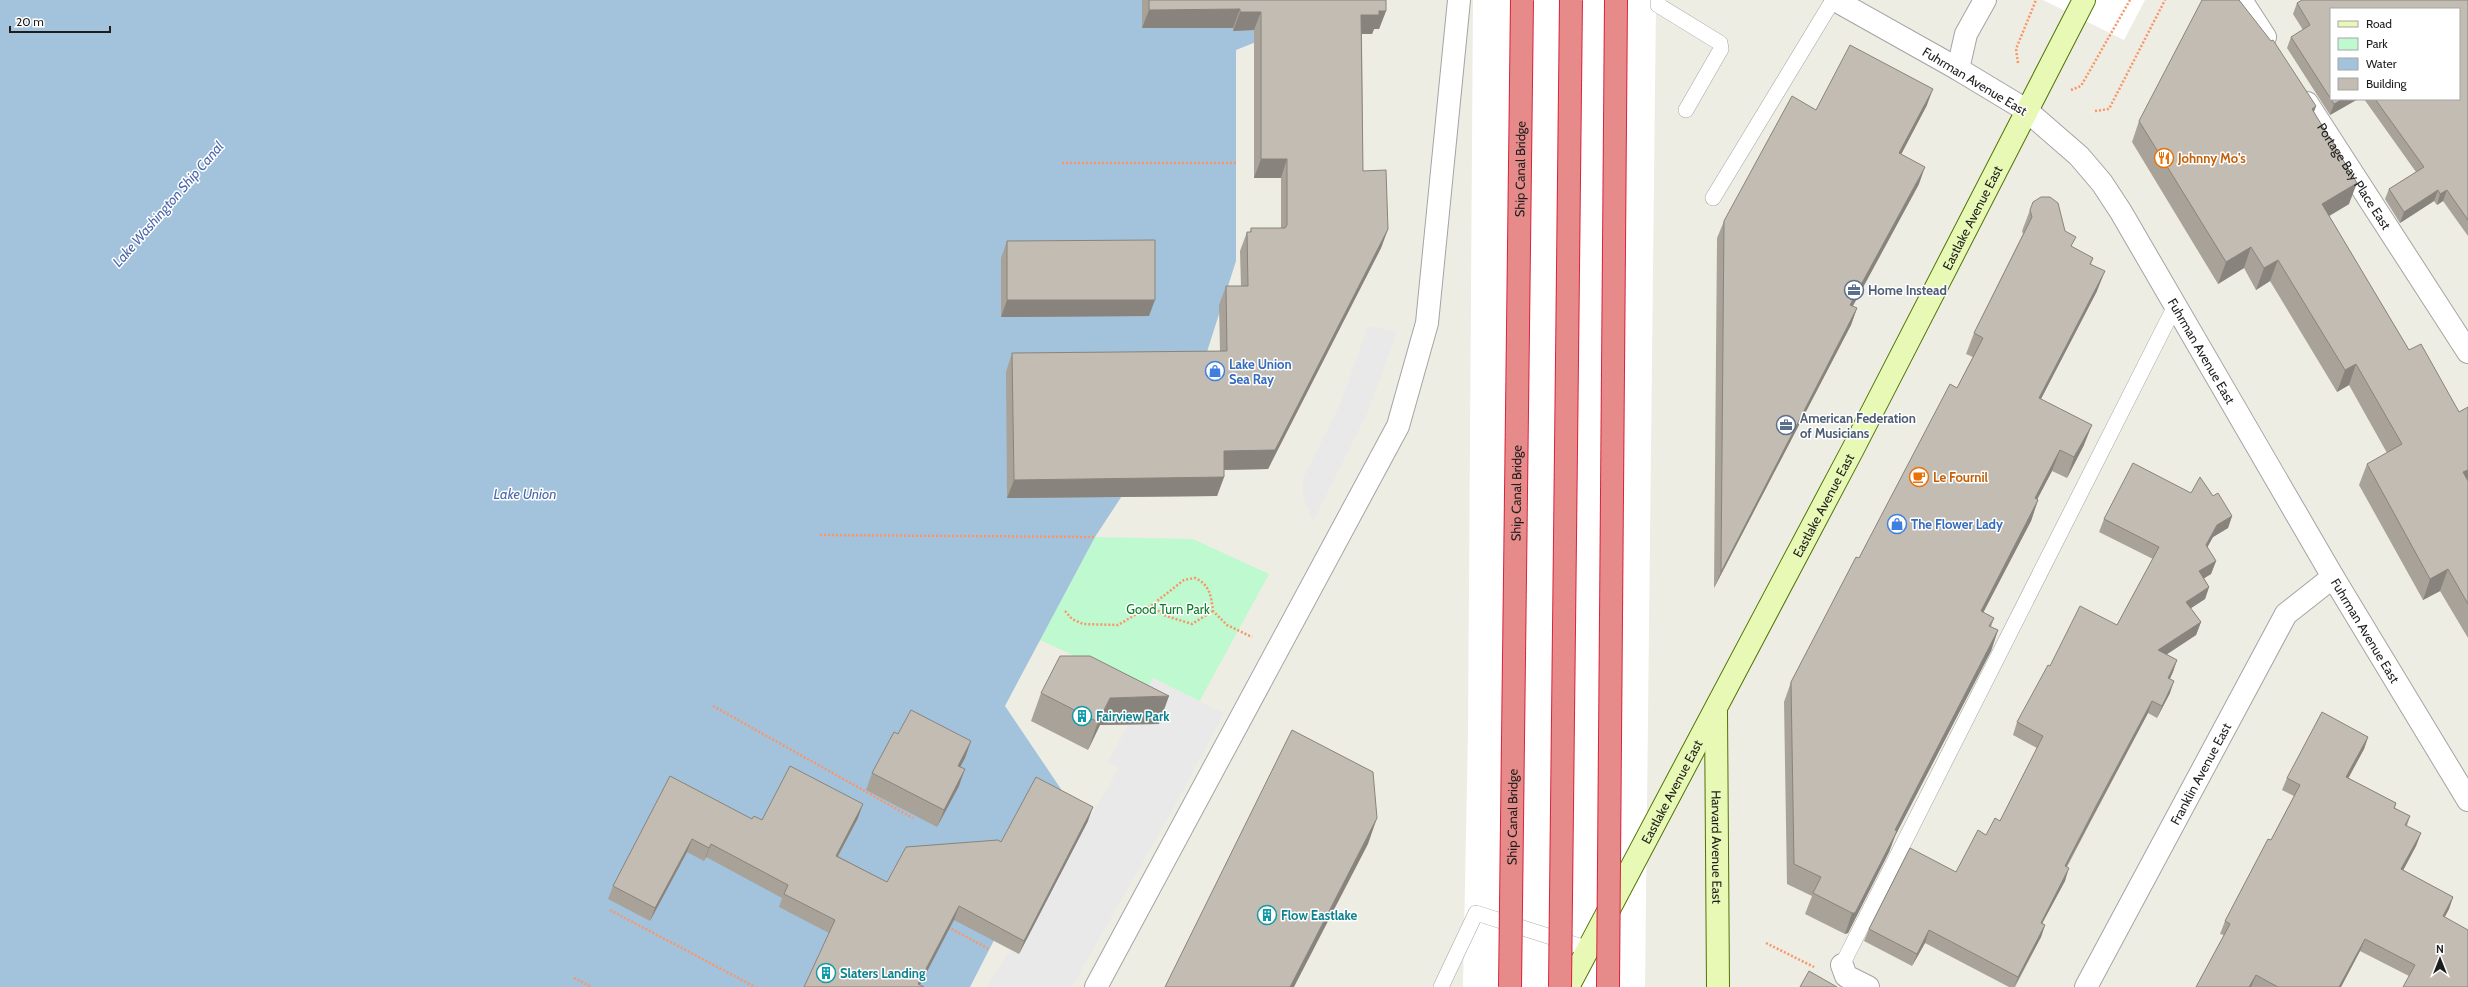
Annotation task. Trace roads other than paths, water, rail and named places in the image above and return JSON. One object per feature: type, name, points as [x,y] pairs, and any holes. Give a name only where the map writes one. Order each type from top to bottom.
[{"type":"highway","name":"Ship Canal Bridge","points":[[1510,987],[1522,0]]},
{"type":"highway","points":[[1560,987],[1571,0]]},
{"type":"highway","points":[[1608,987],[1616,0]]},
{"type":"main road","name":"Eastlake Avenue East","points":[[1568,987],[1853,449],[2026,110],[2080,8]]},
{"type":"main road","name":"Harvard Avenue East","points":[[1716,708],[1718,987]]},
{"type":"street","points":[[1096,987],[1398,426],[1427,323],[1459,0]]},
{"type":"street","name":"Fuhrman Avenue East","points":[[1834,0],[1958,69],[2026,110],[2079,156],[2102,183],[2121,212],[2333,577],[2468,800]]},
{"type":"street","points":[[1958,69],[1966,34],[1985,0]]},
{"type":"street","points":[[2241,0],[2276,55]]},
{"type":"street","name":"Portage Bay Place East","points":[[2298,88],[2468,352]]},
{"type":"street","name":"Franklin Avenue East","points":[[2086,987],[2286,614],[2333,577]]},
{"type":"street","points":[[1842,965],[1846,976],[1868,987]]},
{"type":"lane","points":[[1658,0],[1658,5],[1720,43],[1721,49],[1686,110]]},
{"type":"lane","points":[[1713,198],[1834,0]]},
{"type":"lane","points":[[1842,965],[2175,306]]},
{"type":"lane","points":[[1441,987],[1476,912],[1589,948]]},
{"type":"water","name":"Lake Union","points":[[0,0],[1303,0],[1301,24],[1236,50],[1236,261],[1198,380],[1095,537],[1005,706],[1067,798],[970,987],[0,987]]},
{"type":"place","name":"Johnny Mo’s","points":[[2164,158]]},
{"type":"place","name":"Home Instead","points":[[1854,290]]},
{"type":"place","name":"Lake Union Sea Ray","points":[[1215,371]]},
{"type":"place","name":"American Federation of Musicians","points":[[1786,425]]},
{"type":"place","name":"Le Fournil","points":[[1919,477]]},
{"type":"place","name":"The Flower Lady","points":[[1897,524]]},
{"type":"place","name":"Fairview Park","points":[[1082,716]]},
{"type":"place","name":"Flow Eastlake","points":[[1267,915]]},
{"type":"place","name":"Slaters Landing","points":[[826,973]]},
{"type":"water label","name":"Lake Washington Ship Canal","points":[[168,204]]},
{"type":"park label","name":"Good Turn Park","points":[[1168,609]]}]
